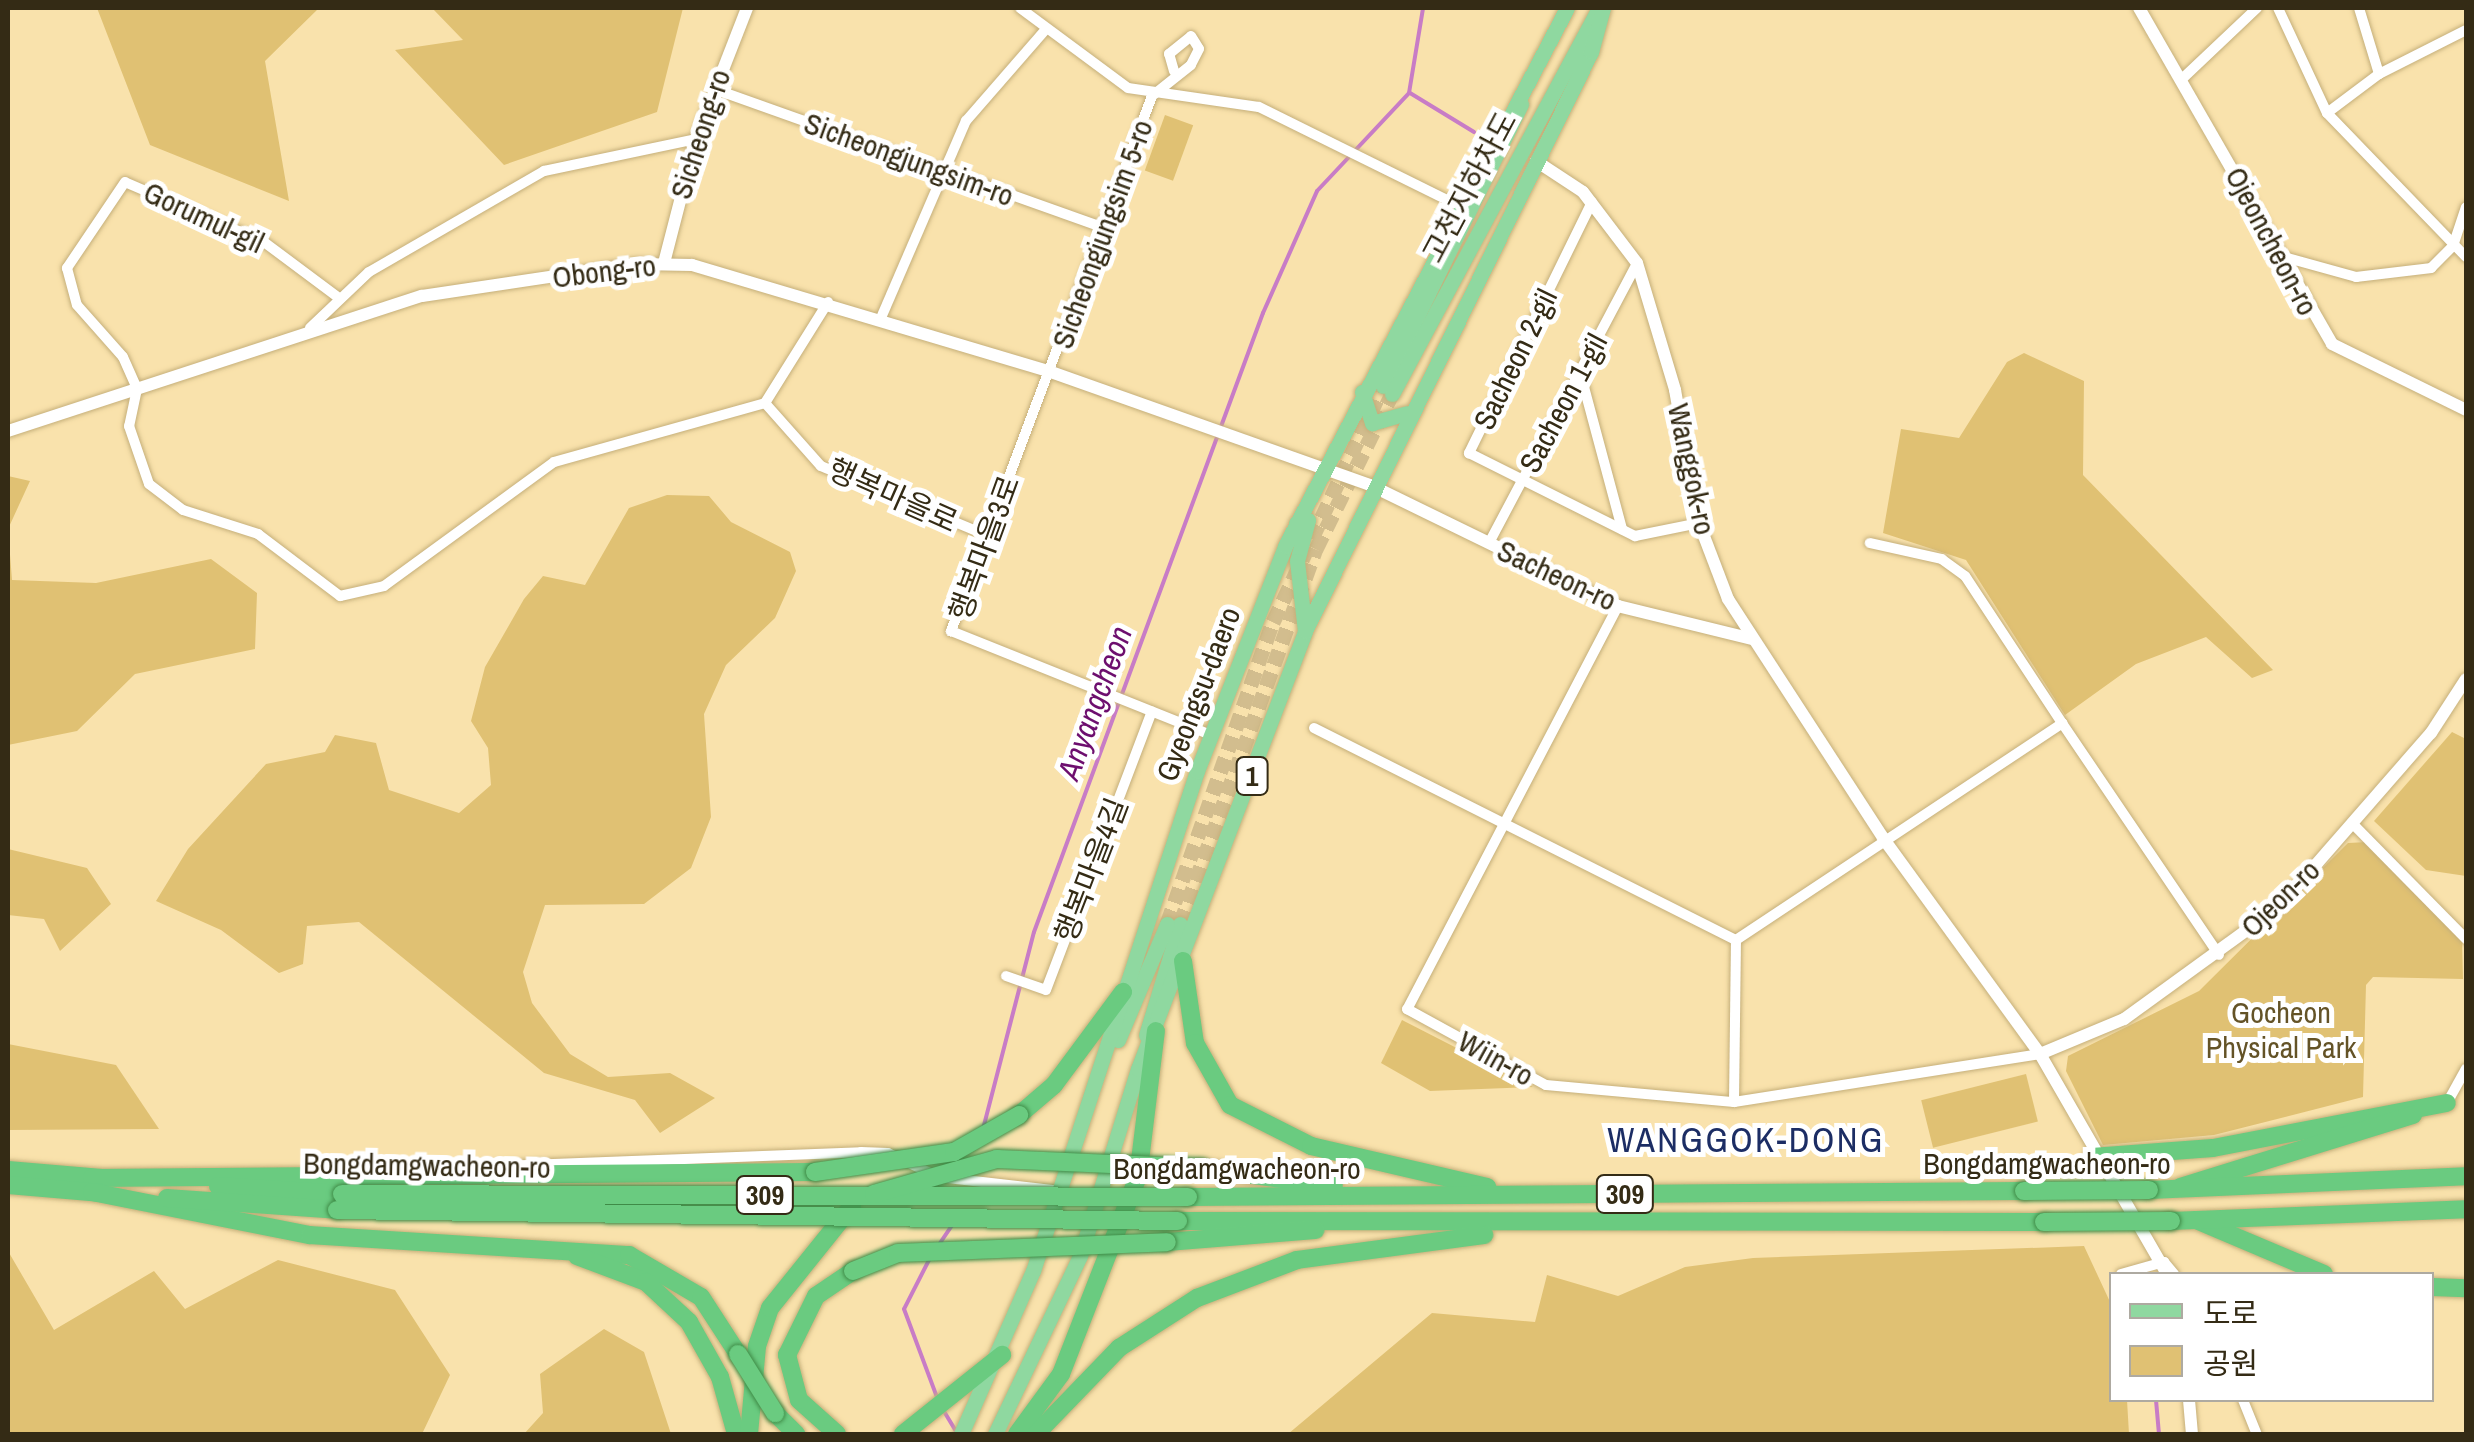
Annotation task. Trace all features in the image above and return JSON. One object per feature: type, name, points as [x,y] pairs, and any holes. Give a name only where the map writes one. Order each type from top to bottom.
[{"type":"highway","points":[[1183,961],[1195,1044],[1230,1104],[1311,1146],[1517,1194]]},
{"type":"highway","points":[[92,1185],[361,1172],[815,1172],[954,1152],[1019,1115],[1054,1085],[1123,992]]},
{"type":"highway","points":[[1018,1434],[1040,1411],[1147,1149],[1156,1031]]},
{"type":"highway","points":[[2092,1156],[2214,1148],[2457,1103]]},
{"type":"highway","points":[[2173,1190],[2457,1103]]},
{"type":"highway","points":[[749,1434],[756,1346],[770,1308],[852,1206],[892,1184],[997,1159],[1202,1168],[1394,1194]]},
{"type":"highway","name":"Bongdamgwacheon-ro","points":[[8,1170],[92,1185]]},
{"type":"highway","name":"Bongdamgwacheon-ro","points":[[340,1202],[2173,1190],[2466,1176]]},
{"type":"highway","name":"Bongdamgwacheon-ro","points":[[8,1185],[92,1185],[340,1202],[1576,1228],[2170,1221],[2466,1209]]},
{"type":"highway","points":[[92,1185],[332,1237],[547,1248],[653,1263],[701,1297],[775,1413],[796,1434]]},
{"type":"highway","points":[[2196,1220],[2319,1272]]},
{"type":"highway","points":[[837,1434],[799,1400],[787,1355],[816,1296],[852,1270],[898,1254],[1275,1238],[1355,1223]]},
{"type":"highway","points":[[1036,1434],[1118,1348],[1238,1280],[1380,1244],[1576,1228]]},
{"type":"highway","points":[[547,1248],[611,1266],[670,1301],[706,1348],[736,1434]]},
{"type":"highway","points":[[2434,1287],[2466,1288]]},
{"type":"highway","points":[[903,1434],[936,1414],[1002,1355]]},
{"type":"main road","name":"Gyeongsu-daero","points":[[965,1428],[1002,1355],[1104,1068],[1123,992],[1211,735],[1296,524],[1457,205],[1530,82],[1567,8]]},
{"type":"main road","name":"고천지하차도","points":[[1530,82],[1387,390],[1602,8]]},
{"type":"main road","name":"1","points":[[1138,1068],[1183,961],[1305,630],[1370,485],[1536,161],[1602,8]]},
{"type":"main road","points":[[1362,388],[1372,423],[1406,413]]},
{"type":"main road","points":[[1296,524],[1308,520],[1296,561],[1305,630]]},
{"type":"main road","name":"1","points":[[995,1434],[1080,1256],[1138,1068],[1174,924],[1104,1068]]},
{"type":"street","name":"Sicheong-ro","points":[[664,263],[696,139],[748,8]]},
{"type":"street","points":[[1020,8],[1094,70],[1152,96],[1259,107],[1374,168],[1457,205]]},
{"type":"street","name":"Ojeoncheon-ro","points":[[2139,8],[2284,258],[2305,310],[2332,344],[2466,410]]},
{"type":"street","points":[[2183,78],[2257,8]]},
{"type":"street","points":[[2278,8],[2328,113],[2466,257]]},
{"type":"street","points":[[2359,8],[2378,74]]},
{"type":"street","points":[[882,318],[966,120],[1045,30]]},
{"type":"street","points":[[2328,113],[2378,74],[2466,30]]},
{"type":"street","points":[[1152,96],[1174,71]]},
{"type":"street","name":"Sicheongjungsim-ro","points":[[714,89],[1104,228]]},
{"type":"street","name":"Sicheongjungsim 5-ro","points":[[1052,372],[1152,96]]},
{"type":"street","points":[[310,328],[339,298],[544,171],[696,139]]},
{"type":"street","name":"Wanggok-ro","points":[[1536,161],[1592,202],[1637,262],[1675,390],[1699,523],[1752,639],[1883,838],[2040,1054],[2092,1156],[2169,1270]]},
{"type":"street","name":"Gorumul-gil","points":[[137,389],[123,356],[77,306],[67,268],[125,182],[264,242],[339,298]]},
{"type":"street","name":"Sacheon 2-gil","points":[[1592,202],[1469,453],[1635,536],[1699,523]]},
{"type":"street","points":[[2284,258],[2356,276],[2431,268],[2453,246],[2466,208]]},
{"type":"street","name":"Sacheon 1-gil","points":[[1490,543],[1637,262]]},
{"type":"street","name":"Obong-ro","points":[[8,431],[310,328],[422,296],[664,263],[828,300],[1052,372],[1321,472]]},
{"type":"street","points":[[137,389],[129,426],[149,484],[183,510],[258,534],[340,596],[384,586],[554,462],[764,403],[828,300]]},
{"type":"street","points":[[1580,371],[1622,529]]},
{"type":"street","name":"행복마을3로","points":[[1052,372],[951,631],[1211,735]]},
{"type":"street","name":"행복마을로","points":[[764,403],[822,466],[986,535]]},
{"type":"street","points":[[1321,472],[1370,485]]},
{"type":"street","name":"Sacheon-ro","points":[[1370,485],[1618,606],[1752,639]]},
{"type":"street","points":[[1870,542],[1942,559],[1964,576],[2220,955]]},
{"type":"street","name":"Wiin-ro","points":[[1618,606],[1408,1009],[1546,1086],[1734,1102],[2040,1054]]},
{"type":"street","name":"Ojeon-ro","points":[[2040,1054],[2124,1019],[2220,955],[2279,906],[2352,823],[2466,679]]},
{"type":"street","name":"행복마을4길","points":[[1006,976],[1046,990],[1152,711]]},
{"type":"street","points":[[1736,940],[1883,838],[2062,723]]},
{"type":"street","points":[[1314,728],[1736,940]]},
{"type":"street","points":[[2352,823],[2466,938]]},
{"type":"street","points":[[1734,1102],[1736,940]]},
{"type":"street","points":[[2457,1103],[2466,1069]]},
{"type":"street","points":[[448,1169],[888,1153],[964,1178],[1008,1178],[1060,1191]]},
{"type":"street","points":[[2189,1402],[2192,1434]]},
{"type":"street","points":[[2244,1402],[2257,1434]]},
{"type":"green space","points":[[97,8],[319,8],[265,61],[289,201],[150,145]]},
{"type":"green space","points":[[432,8],[683,8],[657,112],[504,165],[395,50],[463,40]]},
{"type":"green space","points":[[1165,115],[1193,125],[1173,181],[1145,170]]},
{"type":"green space","points":[[2024,353],[2084,381],[2083,475],[2273,670],[2252,678],[2206,637],[2136,664],[2065,715],[1966,560],[1883,533],[1901,429],[1959,438],[2007,362]]},
{"type":"green space","points":[[8,476],[30,481],[8,529]]},
{"type":"green space","points":[[667,495],[709,496],[731,522],[790,552],[796,571],[775,618],[726,665],[704,714],[711,817],[691,868],[644,904],[545,905],[523,972],[532,1003],[570,1054],[608,1077],[670,1073],[715,1098],[660,1133],[635,1100],[544,1073],[359,922],[307,926],[303,964],[279,973],[221,930],[156,901],[188,849],[266,764],[325,752],[335,735],[376,743],[389,790],[459,813],[491,785],[488,748],[471,721],[485,667],[524,599],[543,576],[585,585],[629,508]]},
{"type":"green space","points":[[8,529],[12,580],[96,583],[211,559],[257,593],[255,649],[135,674],[77,731],[8,745]]},
{"type":"green space","points":[[2452,732],[2466,739],[2466,876],[2426,870],[2374,821]]},
{"type":"green space","name":"Gocheon Physical Park","points":[[2368,842],[2462,941],[2463,979],[2373,977],[2366,985],[2363,1097],[2214,1135],[2103,1145],[2066,1071],[2068,1056],[2199,991],[2348,843]]},
{"type":"green space","points":[[8,849],[87,868],[111,904],[60,951],[44,919],[8,915]]},
{"type":"green space","points":[[1402,1020],[1533,1087],[1430,1091],[1381,1063]]},
{"type":"green space","points":[[8,1044],[116,1065],[159,1129],[8,1130]]},
{"type":"green space","points":[[2026,1074],[2038,1122],[1933,1148],[1921,1100]]},
{"type":"green space","points":[[2084,1246],[2109,1300],[2109,1402],[2127,1402],[2129,1434],[1288,1434],[1432,1313],[1535,1322],[1547,1275],[1618,1296],[1685,1267],[1753,1258]]},
{"type":"green space","points":[[8,1251],[54,1330],[154,1271],[185,1309],[278,1260],[395,1290],[450,1375],[422,1434],[8,1434]]},
{"type":"green space","points":[[604,1329],[644,1352],[671,1434],[524,1434],[543,1413],[540,1374]]},
{"type":"waterway","name":"Anyangcheon","points":[[983,1129],[1034,932],[1263,313],[1317,191],[1409,93],[1423,8]]},
{"type":"waterway","points":[[1410,93],[1474,132]]},
{"type":"waterway","name":"Anyangcheon","points":[[938,1246],[952,1225]]},
{"type":"waterway","name":"Anyangcheon","points":[[930,1258],[904,1309],[938,1400]]},
{"type":"waterway","points":[[2156,1402],[2159,1434]]},
{"type":"waterway","name":"Anyangcheon","points":[[942,1408],[955,1430]]},
{"type":"tunnel","points":[[1167,924],[1273,622],[1383,386]]},
{"type":"tunnel","points":[[1180,924],[1316,549],[1392,394]]},
{"type":"district","name":"WANGGOK-DONG","points":[[1746,1140]]}]
